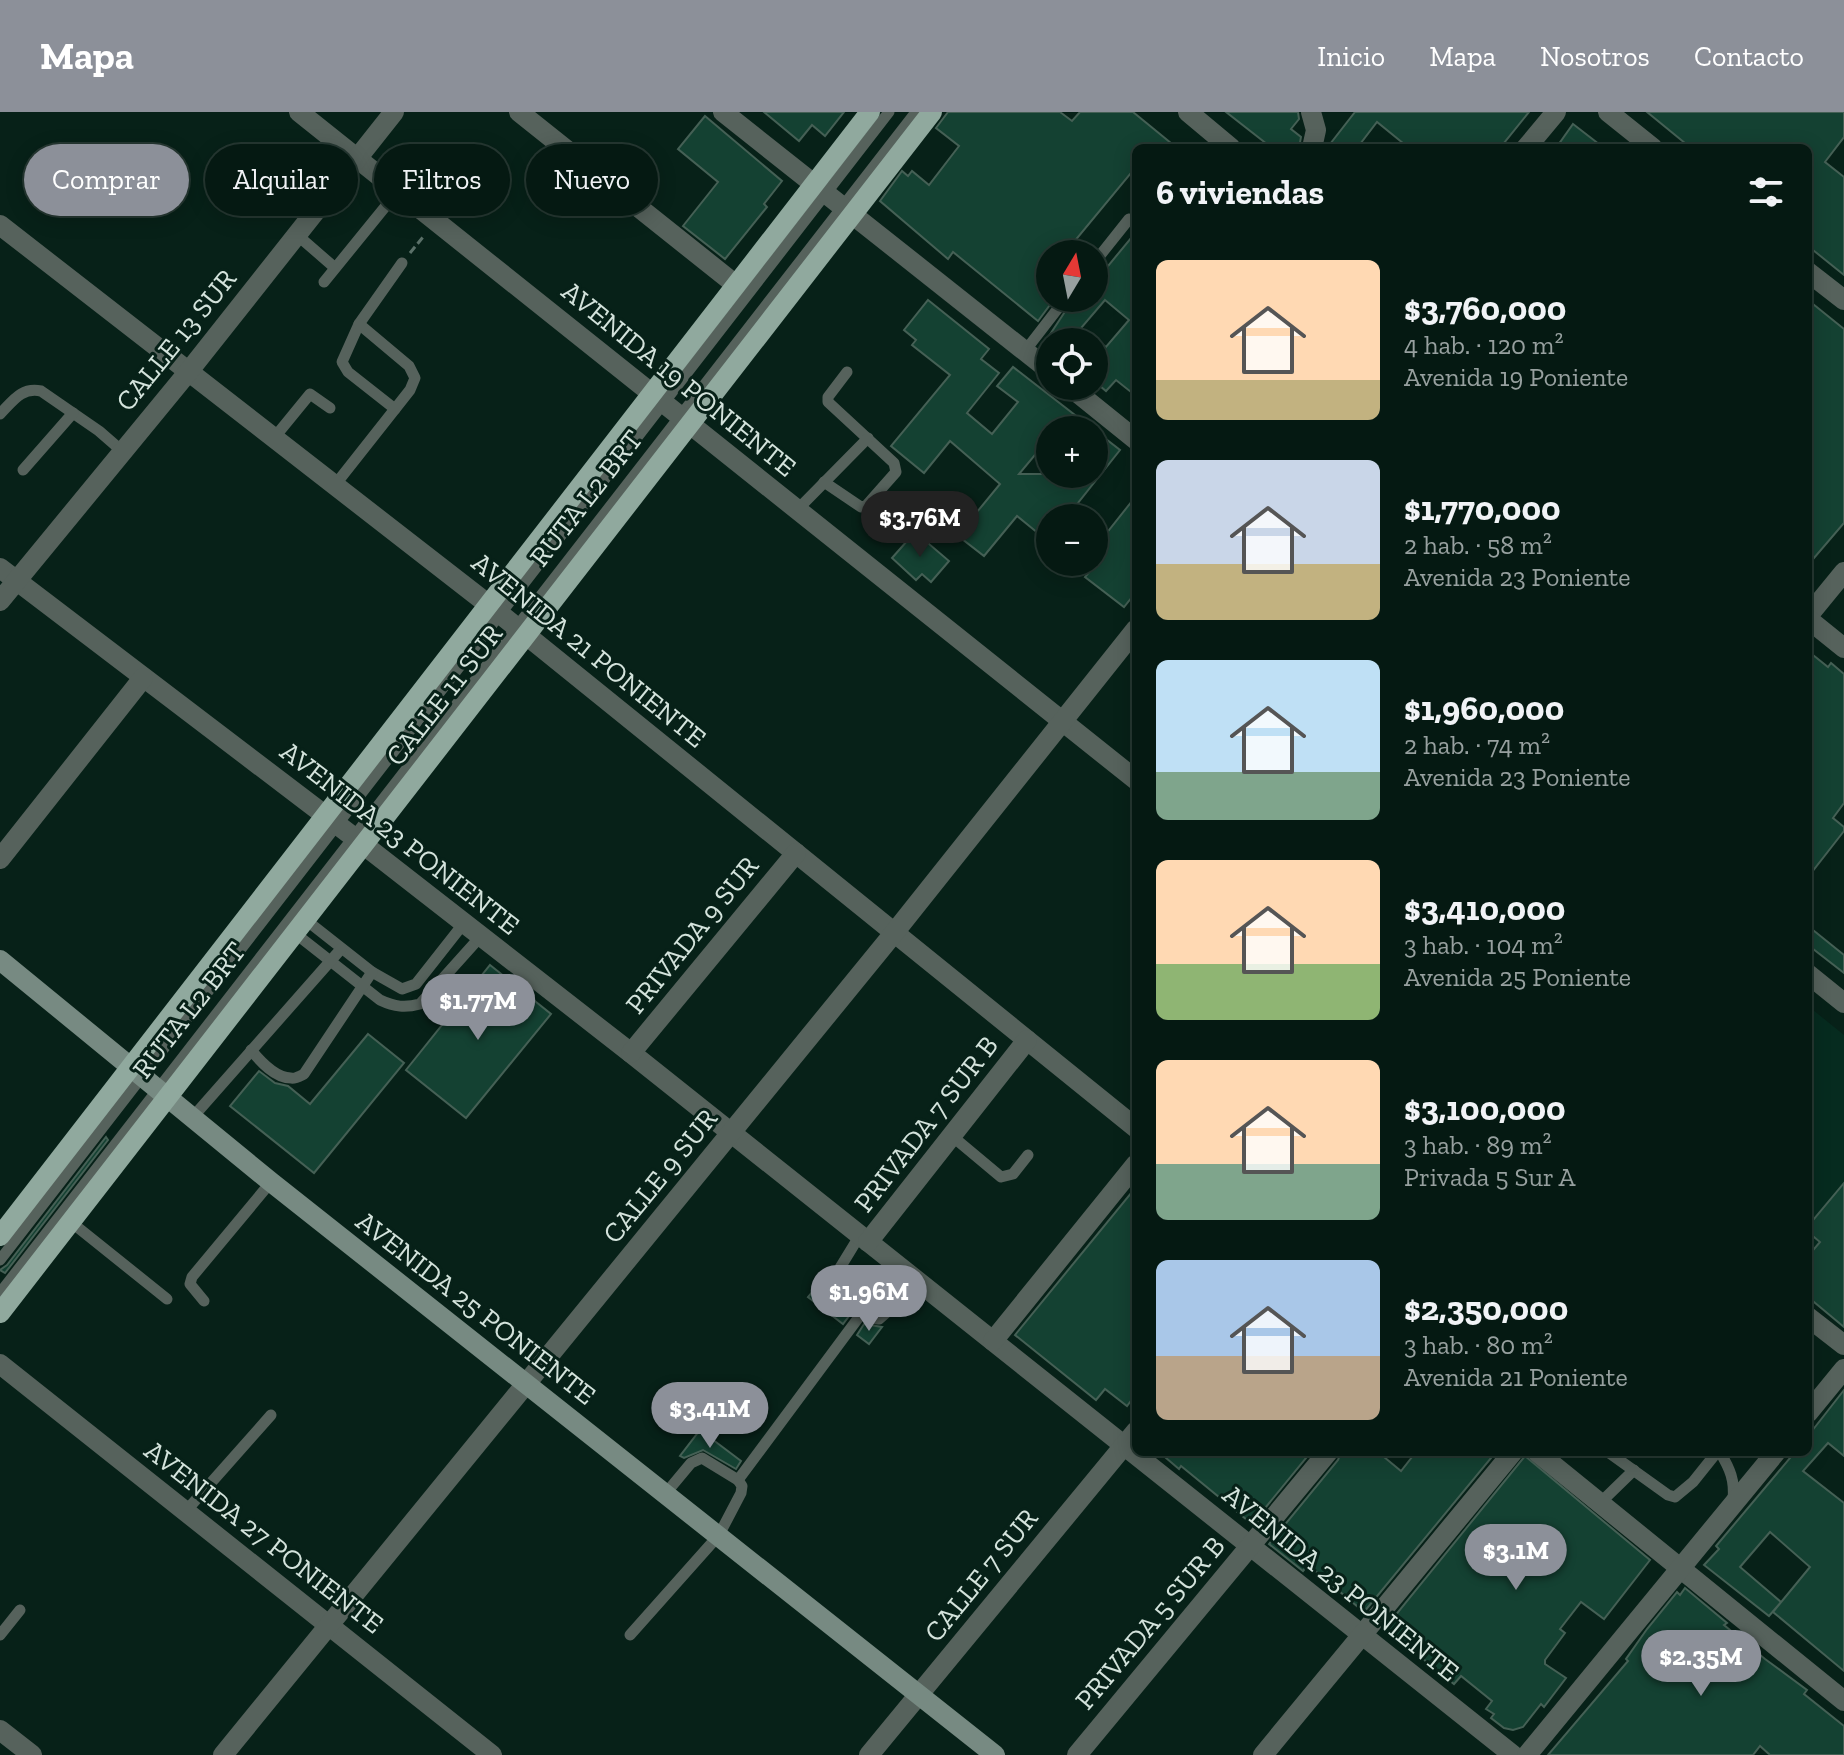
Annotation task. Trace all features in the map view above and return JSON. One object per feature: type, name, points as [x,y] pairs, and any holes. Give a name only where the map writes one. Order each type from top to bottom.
[{"type":"main road","name":"CALLE 11 SUR","points":[[0,1313],[71,1222],[149,1084],[332,820],[657,398],[736,285],[819,190],[870,112]]},
{"type":"main road","name":"CALLE 11 SUR","points":[[0,1236],[301,927],[359,841],[846,212],[932,112]]},
{"type":"main road","name":"AVENIDA 25 PONIENTE","points":[[0,960],[271,1182],[995,1755]]},
{"type":"street","name":"AVENIDA 19 PONIENTE","points":[[299,112],[340,144]]},
{"type":"street","name":"CALLE 13 SUR","points":[[358,155],[394,112]]},
{"type":"street","points":[[519,112],[736,285]]},
{"type":"street","points":[[723,112],[1036,360]]},
{"type":"street","points":[[1189,112],[1226,144]]},
{"type":"street","points":[[1311,112],[1316,130],[1313,144]]},
{"type":"street","points":[[1529,144],[1556,112]]},
{"type":"street","points":[[1608,112],[1648,144]]},
{"type":"street","name":"AVENIDA 19 PONIENTE","points":[[358,159],[374,172]]},
{"type":"street","name":"CALLE 13 SUR","points":[[0,601],[189,371],[310,216]]},
{"type":"street","name":"AVENIDA 19 PONIENTE","points":[[429,216],[1132,777]]},
{"type":"street","name":"AVENIDA 21 PONIENTE","points":[[0,225],[522,631],[1132,1125]]},
{"type":"street","points":[[1812,275],[1844,300]]},
{"type":"street","points":[[1086,400],[1132,437]]},
{"type":"street","name":"AVENIDA 23 PONIENTE","points":[[0,568],[359,841],[993,1341],[1130,1438]]},
{"type":"street","points":[[1812,612],[1844,572]]},
{"type":"street","points":[[1812,620],[1844,648]]},
{"type":"street","name":"CALLE 9 SUR","points":[[223,1755],[894,933],[1132,634]]},
{"type":"street","points":[[0,859],[143,678]]},
{"type":"street","name":"PRIVADA 9 SUR","points":[[631,1053],[796,853]]},
{"type":"street","points":[[1812,977],[1844,1003]]},
{"type":"street","name":"PRIVADA 7 SUR B","points":[[864,1238],[952,1136],[1027,1040]]},
{"type":"street","points":[[993,1341],[1132,1169]]},
{"type":"street","points":[[1812,1320],[1844,1345]]},
{"type":"street","name":"AVENIDA 27 PONIENTE","points":[[0,1364],[492,1755]]},
{"type":"street","points":[[1812,1408],[1844,1369]]},
{"type":"street","name":"CALLE 7 SUR","points":[[869,1755],[1130,1438]]},
{"type":"street","name":"AVENIDA 23 PONIENTE","points":[[1150,1456],[1250,1546],[1513,1755]]},
{"type":"street","name":"PRIVADA 5 SUR B","points":[[1077,1755],[1325,1456]]},
{"type":"street","points":[[1263,1755],[1510,1456]]},
{"type":"street","points":[[1542,1456],[1844,1701]]},
{"type":"street","points":[[1527,1755],[1773,1456]]},
{"type":"street","points":[[0,1730],[32,1755]]},
{"type":"lane","name":"RUTA L2 BRT","points":[[657,398],[819,190],[889,112]]},
{"type":"lane","points":[[846,212],[916,112]]},
{"type":"lane","points":[[324,282],[377,216]]},
{"type":"lane","points":[[1108,245],[1129,219]]},
{"type":"lane","points":[[296,234],[334,267]]},
{"type":"lane","points":[[395,409],[348,372],[342,362],[359,324],[402,263]]},
{"type":"lane","points":[[1025,351],[1055,312]]},
{"type":"lane","points":[[335,485],[410,390],[415,378],[409,366],[359,324]]},
{"type":"lane","points":[[824,482],[857,506],[866,506],[896,472],[897,467],[828,402],[828,397],[847,372]]},
{"type":"lane","points":[[0,414],[20,393],[31,389],[41,391],[122,451]]},
{"type":"lane","points":[[274,438],[310,394],[330,408]]},
{"type":"lane","points":[[23,470],[73,413]]},
{"type":"lane","points":[[797,510],[868,438]]},
{"type":"lane","name":"RUTA L2 BRT","points":[[0,1260],[359,841]]},
{"type":"lane","points":[[301,927],[402,989],[416,984],[473,930]]},
{"type":"lane","points":[[301,927],[330,963],[393,1006],[408,1008],[420,1004],[473,930]]},
{"type":"lane","points":[[192,1118],[341,949]]},
{"type":"lane","points":[[251,1050],[276,1073],[291,1078],[304,1074],[372,972]]},
{"type":"lane","name":"RUTA L2 BRT","points":[[0,1293],[149,1084]]},
{"type":"lane","points":[[952,1136],[1001,1177],[1013,1174],[1028,1155]]},
{"type":"lane","points":[[204,1301],[190,1284],[192,1277],[271,1182]]},
{"type":"lane","points":[[71,1222],[167,1299]]},
{"type":"lane","points":[[864,1238],[833,1283],[838,1295],[873,1320],[879,1319],[920,1283]]},
{"type":"lane","points":[[738,1480],[862,1313]]},
{"type":"lane","points":[[186,1511],[271,1415]]},
{"type":"lane","points":[[1614,1456],[1675,1497],[1693,1482],[1715,1456]]},
{"type":"lane","points":[[1721,1456],[1731,1471],[1733,1504]]},
{"type":"lane","points":[[630,1635],[719,1535],[742,1486],[738,1480],[702,1458],[691,1463],[666,1493]]},
{"type":"lane","points":[[1600,1503],[1634,1470]]},
{"type":"lane","points":[[0,1635],[20,1610]]},
{"type":"shaded area","points":[[1812,1009],[1844,1035],[1844,1329],[1812,1301]]},
{"type":"building","points":[[764,112],[844,112],[825,136],[812,125],[799,141]]},
{"type":"building","points":[[948,112],[1060,112],[1072,121],[1080,112],[1133,112],[1172,144],[1132,144],[1132,172],[1076,240],[1036,240],[1036,312],[1045,312],[1038,321],[953,252],[948,259],[880,201],[902,171],[908,176],[912,171],[929,185],[959,146],[936,128]]},
{"type":"building","points":[[1226,112],[1298,112],[1299,119],[1291,129],[1301,137],[1300,144],[1267,144]]},
{"type":"building","points":[[1355,112],[1529,112],[1503,144],[1404,144],[1377,122],[1360,144],[1330,144]]},
{"type":"building","points":[[1647,112],[1844,112],[1844,137],[1825,162],[1844,177],[1844,275],[1812,249],[1812,144],[1686,144]]},
{"type":"building","points":[[705,116],[782,181],[764,204],[767,207],[725,259],[683,226],[718,182],[678,149]]},
{"type":"building","points":[[1573,124],[1599,144],[1559,144]]},
{"type":"building","points":[[1132,237],[1132,393],[1116,380],[1108,389],[1108,345],[1129,320],[1108,302],[1108,266]]},
{"type":"building","points":[[928,300],[989,349],[981,359],[999,373],[967,413],[992,434],[1018,402],[997,386],[1013,367],[1036,385],[1036,400],[1056,400],[1076,416],[1036,416],[1036,454],[1019,474],[1036,474],[1036,488],[1090,488],[1077,504],[1036,504],[1036,532],[1017,516],[984,556],[957,535],[973,509],[977,512],[1000,484],[950,441],[924,473],[891,446],[950,375],[912,345],[916,340],[904,330]]},
{"type":"building","points":[[1812,303],[1844,329],[1844,523],[1812,560]]},
{"type":"building","points":[[1065,312],[1095,312],[1081,328],[1054,328]]},
{"type":"building","points":[[1108,441],[1120,450],[1108,465]]},
{"type":"building","points":[[1132,501],[1132,597],[1124,607],[1085,577],[1108,576],[1108,531]]},
{"type":"building","points":[[915,532],[949,561],[931,582],[922,574],[916,580],[892,558]]},
{"type":"building","points":[[1812,654],[1828,667],[1831,663],[1844,674],[1844,803],[1833,818],[1844,827],[1812,872]]},
{"type":"building","points":[[1812,929],[1844,955],[1844,973],[1812,948]]},
{"type":"building","points":[[490,965],[551,1014],[466,1118],[406,1070]]},
{"type":"building","points":[[368,1034],[404,1063],[314,1173],[230,1106],[259,1071],[275,1083],[288,1086],[310,1104]]},
{"type":"building","points":[[106,1137],[108,1140],[5,1273],[0,1270],[7,1265]]},
{"type":"building","points":[[1844,1183],[1844,1327],[1812,1300],[1812,1251],[1820,1242],[1812,1235],[1812,1221]]},
{"type":"building","points":[[1132,1192],[1132,1399],[1127,1406],[1105,1389],[1096,1400],[1015,1335]]},
{"type":"building","points":[[827,1274],[826,1292],[849,1316],[843,1324],[808,1297]]},
{"type":"building","points":[[864,1324],[882,1327],[869,1344],[857,1335]]},
{"type":"building","points":[[1844,1390],[1844,1456],[1828,1443],[1803,1471],[1844,1503],[1844,1671],[1773,1612],[1810,1567],[1770,1532],[1740,1567],[1781,1602],[1769,1616],[1704,1565],[1719,1549],[1716,1546],[1792,1456],[1812,1456],[1812,1431]]},
{"type":"building","points":[[700,1430],[741,1461],[736,1469],[703,1450],[684,1458],[680,1456]]},
{"type":"building","points":[[1164,1456],[1308,1456],[1252,1524],[1181,1466],[1179,1469]]},
{"type":"building","points":[[1340,1456],[1383,1456],[1401,1471],[1413,1456],[1493,1456],[1364,1612],[1308,1565],[1303,1571],[1269,1544]]},
{"type":"building","points":[[1525,1456],[1650,1560],[1604,1619],[1581,1602],[1560,1629],[1565,1633],[1545,1660],[1545,1664],[1566,1678],[1544,1707],[1541,1704],[1523,1727],[1513,1730],[1504,1728],[1491,1718],[1494,1714],[1486,1709],[1492,1701],[1461,1676],[1454,1684],[1385,1628]]},
{"type":"building","points":[[1685,1588],[1727,1623],[1724,1625],[1807,1690],[1804,1694],[1844,1726],[1844,1755],[1770,1755],[1760,1746],[1753,1755],[1548,1755],[1628,1661],[1626,1659],[1647,1629],[1677,1592],[1680,1595]]}]
